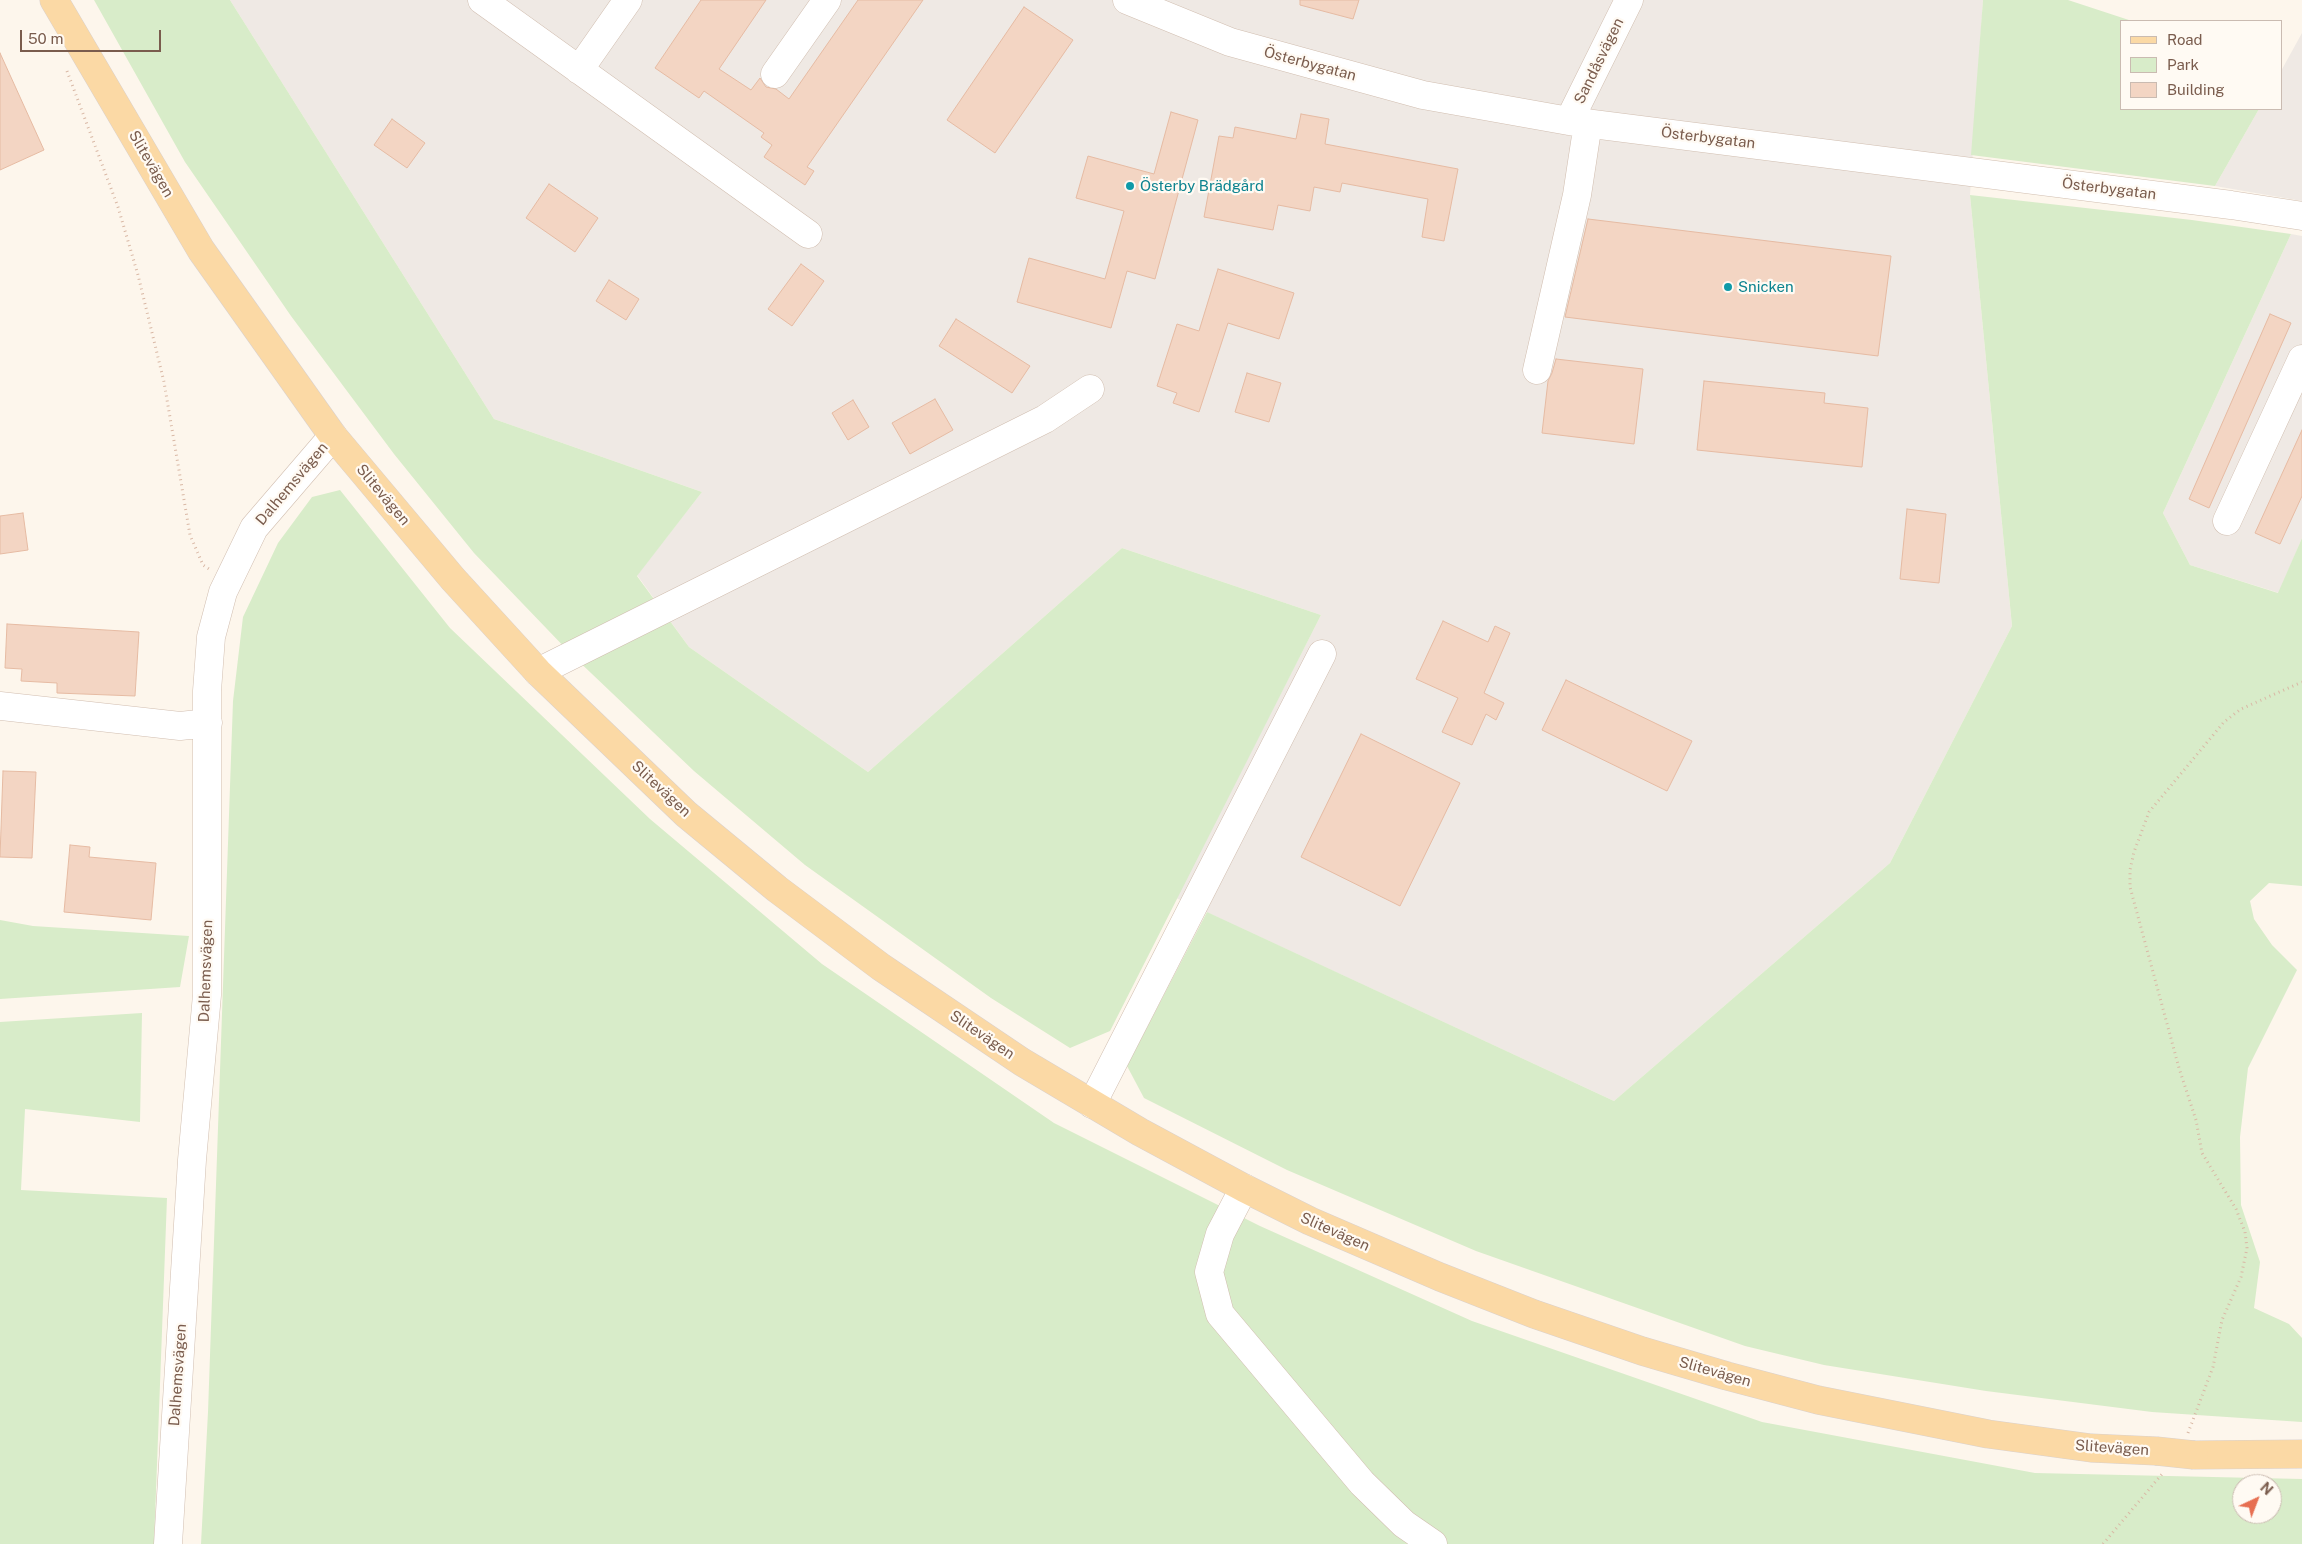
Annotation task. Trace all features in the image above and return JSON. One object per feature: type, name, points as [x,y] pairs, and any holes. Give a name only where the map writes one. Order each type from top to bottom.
[{"type":"main road","name":"Slitevägen","points":[[54,0],[201,250],[334,436],[453,579],[538,672],[686,814],[778,890],[881,967],[1022,1062],[1092,1104],[1244,1188],[1318,1225],[1440,1277],[1525,1310],[1600,1337],[1727,1376],[1818,1400],[1988,1434],[2161,1460],[2190,1445],[2302,1454]]},
{"type":"street","points":[[482,0],[808,234]]},
{"type":"street","points":[[579,70],[628,0]]},
{"type":"street","points":[[775,74],[827,0]]},
{"type":"street","name":"Österbygatan","points":[[1127,0],[1230,42],[1413,93],[1579,122],[2231,205],[2302,216]]},
{"type":"street","name":"Sandåsvägen","points":[[1538,370],[1577,195],[1579,122],[1629,0]]},
{"type":"street","points":[[2227,522],[2302,359]]},
{"type":"street","points":[[538,672],[1045,419],[1090,389]]},
{"type":"street","name":"Dalhemsvägen","points":[[168,1544],[192,1160],[207,994],[208,723],[211,637],[223,592],[254,528],[334,436]]},
{"type":"street","points":[[1092,1104],[1322,654]]},
{"type":"street","points":[[0,706],[180,726],[208,723]]},
{"type":"street","points":[[1244,1188],[1220,1234],[1208,1272],[1220,1314],[1362,1483],[1404,1524],[1433,1544]]},
{"type":"path","points":[[66,68],[118,207],[138,275],[164,382],[190,535],[203,565],[229,580]]},
{"type":"path","points":[[2190,1445],[2213,1367],[2222,1320],[2241,1277],[2247,1248],[2245,1232],[2236,1209],[2202,1153],[2196,1120],[2179,1068],[2130,887],[2130,870],[2134,852],[2149,812],[2224,722],[2241,709],[2302,682]]},
{"type":"path","points":[[2103,1544],[2150,1490],[2161,1460]]},
{"type":"shaded area","points":[[230,0],[1983,0],[1970,195],[2012,626],[1890,863],[1614,1101],[1176,898],[1321,615],[1122,548],[868,772],[689,647],[637,575],[702,492],[494,419]]},
{"type":"shaded area","points":[[2302,33],[2302,201],[2215,186],[2258,110],[2282,110],[2282,69]]},
{"type":"shaded area","points":[[2291,234],[2302,236],[2302,538],[2279,593],[2190,565],[2163,513]]},
{"type":"green space","points":[[94,0],[230,0],[494,419],[702,492],[637,576],[689,647],[868,772],[1122,548],[1321,615],[1110,1031],[1070,1048],[991,998],[805,865],[694,771],[571,654],[474,553],[394,454],[291,316],[185,162]]},
{"type":"green space","points":[[1983,0],[2068,0],[2129,20],[2120,20],[2120,110],[2258,110],[2215,186],[1971,155]]},
{"type":"green space","points":[[1970,195],[2192,220],[2291,234],[2163,513],[2190,565],[2278,593],[2302,538],[2302,886],[2269,883],[2250,901],[2254,919],[2272,945],[2297,970],[2248,1068],[2240,1137],[2241,1205],[2260,1262],[2254,1308],[2289,1324],[2302,1338],[2302,1422],[2152,1412],[1986,1391],[1824,1365],[1745,1346],[1476,1251],[1287,1170],[1144,1098],[1127,1066],[1207,912],[1614,1101],[1890,863],[2012,626]]},
{"type":"green space","points":[[340,490],[450,628],[650,819],[822,964],[1054,1123],[1260,1226],[1472,1321],[1762,1422],[2035,1473],[2232,1477],[2232,1524],[2282,1524],[2282,1479],[2302,1479],[2302,1544],[201,1544],[208,1412],[233,701],[243,617],[278,543],[312,497]]},
{"type":"green space","points":[[0,920],[33,926],[189,936],[180,987],[0,999]]},
{"type":"green space","points":[[142,1013],[140,1122],[25,1109],[21,1190],[167,1198],[154,1544],[0,1544],[0,1022]]},
{"type":"building","points":[[701,0],[766,0],[719,69],[751,90],[760,78],[766,87],[776,89],[789,99],[858,0],[923,0],[807,167],[814,171],[805,185],[764,157],[772,145],[761,137],[764,133],[704,91],[699,98],[655,68]]},
{"type":"building","points":[[1300,0],[1359,0],[1353,19],[1300,5]]},
{"type":"building","points":[[1024,7],[1073,40],[995,153],[947,120]]},
{"type":"building","points":[[0,53],[44,150],[0,170]]},
{"type":"building","name":"Österby Brädgård","points":[[1171,112],[1198,120],[1155,279],[1127,271],[1111,328],[1017,302],[1029,258],[1105,279],[1124,211],[1076,198],[1088,156],[1154,174]]},
{"type":"building","points":[[1301,114],[1329,119],[1325,144],[1458,169],[1444,241],[1422,237],[1428,199],[1342,183],[1340,192],[1314,187],[1310,211],[1278,205],[1273,230],[1204,217],[1219,136],[1233,138],[1235,127],[1296,139]]},
{"type":"building","points":[[392,119],[425,143],[407,168],[374,145]]},
{"type":"building","points":[[549,184],[598,218],[575,252],[526,218]]},
{"type":"building","name":"Snicken","points":[[1588,219],[1891,256],[1878,356],[1565,317]]},
{"type":"building","points":[[801,264],[824,281],[792,326],[768,309]]},
{"type":"building","points":[[1218,269],[1294,293],[1279,339],[1228,323],[1199,412],[1173,403],[1177,393],[1157,386],[1177,324],[1199,331]]},
{"type":"building","points":[[609,280],[639,299],[626,320],[596,301]]},
{"type":"building","points":[[2270,314],[2291,323],[2209,508],[2189,499]]},
{"type":"building","points":[[956,319],[1030,366],[1012,393],[939,346]]},
{"type":"building","points":[[1556,359],[1643,369],[1634,444],[1542,433],[1548,381]]},
{"type":"building","points":[[1247,373],[1281,383],[1269,422],[1235,412]]},
{"type":"building","points":[[1704,381],[1825,393],[1824,403],[1868,408],[1862,467],[1697,450]]},
{"type":"building","points":[[935,399],[953,430],[910,454],[892,423]]},
{"type":"building","points":[[853,400],[869,427],[848,440],[832,413]]},
{"type":"building","points":[[2302,430],[2302,496],[2280,544],[2255,533]]},
{"type":"building","points":[[1907,509],[1946,514],[1939,583],[1900,579]]},
{"type":"building","points":[[23,513],[28,550],[0,554],[0,516]]},
{"type":"building","points":[[1443,621],[1488,642],[1495,626],[1510,633],[1484,693],[1504,703],[1496,720],[1486,714],[1472,745],[1442,732],[1458,698],[1416,679]]},
{"type":"building","points":[[7,624],[139,632],[135,696],[57,693],[57,683],[21,681],[22,669],[5,668]]},
{"type":"building","points":[[1566,680],[1692,741],[1667,791],[1542,730]]},
{"type":"building","points":[[1361,734],[1460,783],[1400,906],[1301,857]]},
{"type":"building","points":[[3,771],[36,772],[32,858],[0,857]]},
{"type":"building","points":[[70,845],[90,847],[89,857],[156,863],[151,920],[64,912]]},
{"type":"place","name":"Österby Brädgård","points":[[1130,186]]},
{"type":"place","name":"Snicken","points":[[1728,287]]}]
